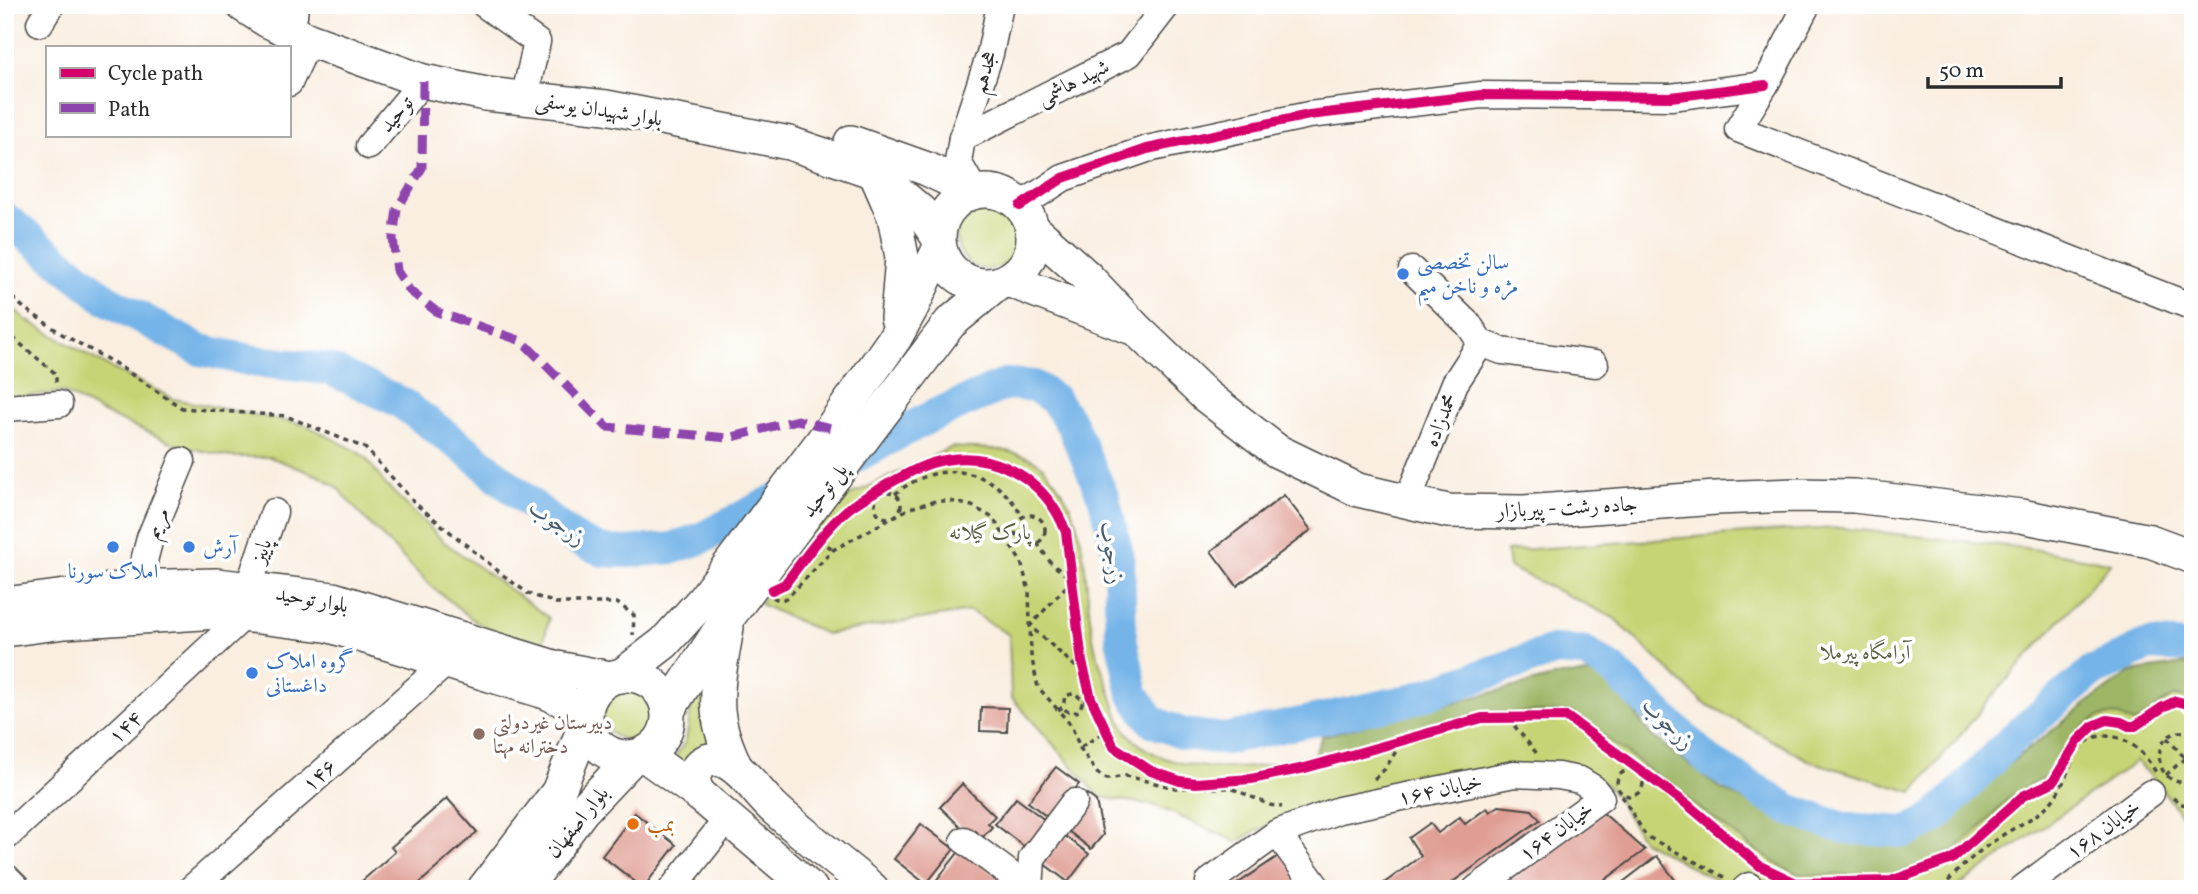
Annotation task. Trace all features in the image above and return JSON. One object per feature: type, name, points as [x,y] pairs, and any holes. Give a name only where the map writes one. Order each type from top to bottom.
[{"type":"main road","name":"بلوار شهیدان یوسفی","points":[[243,5],[268,20],[292,17],[426,68],[486,81],[652,99],[792,126],[928,169],[975,192]]},
{"type":"main road","name":"بلوار شهیدان یوسفی","points":[[292,17],[423,81],[486,94],[606,107],[789,143],[874,172],[920,211],[938,243]]},
{"type":"main road","points":[[874,172],[894,216],[902,257],[895,338]]},
{"type":"main road","points":[[987,191],[1000,193],[1011,198],[1026,217],[1033,240],[1031,252],[1018,273],[1002,283],[984,286],[971,284],[960,279],[943,261],[938,243],[945,213],[963,196],[987,191]]},
{"type":"main road","name":"جاده رشت - پیربازار","points":[[1026,217],[1206,396],[1278,451],[1358,490],[1448,511],[1524,512],[1716,498],[1854,496],[2021,516],[2150,541],[2193,557]]},
{"type":"main road","name":"پل توحید","points":[[615,677],[664,643],[704,599],[821,443],[895,338],[912,307],[938,243]]},
{"type":"main road","points":[[1002,283],[1138,330]]},
{"type":"main road","name":"پل توحید","points":[[668,710],[729,616],[817,533],[886,409],[950,323],[1002,283]]},
{"type":"main road","points":[[912,307],[926,295],[943,296],[953,311],[950,323]]},
{"type":"main road","name":"بلوار توحید","points":[[5,604],[141,586],[217,585],[246,602],[447,662],[553,681],[615,677]]},
{"type":"main road","name":"بلوار توحید","points":[[5,630],[65,622],[217,612],[246,602],[332,599],[553,681],[586,717]]},
{"type":"main road","points":[[729,616],[719,676],[718,711],[732,765]]},
{"type":"main road","points":[[631,675],[651,683],[659,690],[668,710],[666,731],[653,749],[638,756],[622,758],[602,750],[589,733],[586,717],[593,692],[615,677],[631,675]]},
{"type":"main road","name":"بلوار اصفهان","points":[[484,889],[558,792],[586,717]]},
{"type":"main road","points":[[638,756],[700,795],[811,889]]},
{"type":"main road","name":"بلوار اصفهان","points":[[524,889],[582,811],[638,756]]},
{"type":"main road","points":[[700,795],[693,778],[698,766],[715,758],[732,765],[774,808],[872,889]]},
{"type":"street","points":[[485,5],[537,42],[527,86]]},
{"type":"street","name":"هجدهم","points":[[962,138],[990,54],[1000,5]]},
{"type":"street","points":[[1807,5],[1765,85],[1738,129],[2193,307]]},
{"type":"street","name":"شهید هاشمی","points":[[962,138],[1129,54],[1163,7]]},
{"type":"street","points":[[290,61],[292,17]]},
{"type":"street","name":"توحید","points":[[369,146],[423,81]]},
{"type":"street","points":[[1026,217],[1063,178],[1147,149],[1309,115],[1481,95],[1671,97],[1765,85]]},
{"type":"street","points":[[962,138],[958,162],[975,192]]},
{"type":"street","points":[[1412,270],[1469,325],[1481,342],[1502,351],[1595,364]]},
{"type":"street","name":"محمدزاده","points":[[1408,502],[1455,383],[1481,342]]},
{"type":"street","points":[[5,408],[59,404]]},
{"type":"street","name":"مریم","points":[[141,586],[150,538],[183,461]]},
{"type":"street","name":"پاییز","points":[[246,602],[274,512]]},
{"type":"street","name":"۱۴۴","points":[[5,838],[246,602]]},
{"type":"street","name":"۱۴۶","points":[[191,889],[447,662]]},
{"type":"street","name":"خیابان ۱۶۴","points":[[1209,882],[1280,820],[1514,774],[1558,776],[1580,780],[1593,789],[1610,789]]},
{"type":"street","name":"خیابان ۱۶۸","points":[[2022,889],[2162,787]]},
{"type":"street","name":"۱۶۴ خیابان","points":[[1476,889],[1610,789]]},
{"type":"street","points":[[1030,889],[1032,858],[1074,802]]},
{"type":"street","points":[[672,889],[727,818]]},
{"type":"street","points":[[1280,820],[1318,889]]},
{"type":"street","points":[[964,839],[1030,889]]},
{"type":"street","points":[[5,876],[18,889]]},
{"type":"path","points":[[5,291],[24,308],[62,334],[116,364],[182,408],[286,416],[365,447],[417,505],[529,594],[556,603],[617,603],[634,615],[634,637],[653,651]]},
{"type":"path","points":[[6,331],[55,374],[59,404]]},
{"type":"path","points":[[863,499],[931,463],[948,460]]},
{"type":"path","points":[[895,494],[905,485],[928,474],[954,471],[967,473],[979,476],[1000,488],[1021,514]]},
{"type":"path","points":[[881,491],[900,498],[900,511],[895,516],[886,517],[878,512],[876,502],[881,491]]},
{"type":"path","points":[[775,588],[772,596],[783,600],[833,550],[922,503],[961,503],[983,511],[993,518],[1021,562],[1029,591],[1031,655],[1038,687],[1060,709],[1071,725],[1080,748],[1097,773],[1107,779],[1126,776],[1175,788],[1231,788],[1270,804],[1280,820]]},
{"type":"path","points":[[1028,516],[1039,519],[1045,528],[1042,540],[1037,543],[1027,545],[1018,539],[1016,534],[1018,522],[1028,516]]},
{"type":"path","points":[[817,533],[833,550]]},
{"type":"path","points":[[1010,544],[1018,539]]},
{"type":"path","points":[[1037,543],[1051,563],[1072,580]]},
{"type":"path","points":[[1070,568],[1073,594]]},
{"type":"path","points":[[1030,626],[1072,580]]},
{"type":"path","points":[[1030,626],[1084,674]]},
{"type":"path","points":[[1082,662],[1089,702]]},
{"type":"path","points":[[1060,709],[1069,693],[1075,693],[1089,702]]},
{"type":"path","points":[[1060,709],[1074,713],[1089,702]]},
{"type":"path","points":[[1494,718],[1513,718],[1538,752],[1540,760]]},
{"type":"path","points":[[2053,782],[2078,741],[2093,726]]},
{"type":"path","points":[[1080,748],[1106,731]]},
{"type":"path","points":[[2162,787],[2158,760],[2162,744],[2167,737],[2183,731],[2193,733]]},
{"type":"path","points":[[1368,785],[1385,769],[1397,741],[1416,736]]},
{"type":"path","points":[[1942,889],[1957,870],[2048,806],[2060,792],[2078,750],[2095,737],[2126,740],[2153,767],[2162,787],[2181,804],[2193,805]]},
{"type":"path","points":[[2167,737],[2193,767]]},
{"type":"path","points":[[2162,787],[2184,757],[2193,751]]},
{"type":"path","points":[[1622,757],[1655,781]]},
{"type":"path","points":[[1144,768],[1180,781],[1212,783],[1240,780]]},
{"type":"path","points":[[1629,770],[1641,775],[1644,782],[1638,795],[1630,797],[1610,789],[1619,777],[1629,770]]},
{"type":"path","points":[[2162,787],[2193,781]]},
{"type":"path","points":[[1610,789],[1646,836],[1747,887]]},
{"type":"path","points":[[1819,883],[1846,885]]},
{"type":"path","points":[[1830,889],[1846,885]]},
{"type":"green space","points":[[982,207],[994,207],[1010,216],[1017,226],[1017,250],[1010,260],[994,269],[982,269],[971,264],[962,255],[957,244],[957,232],[962,221],[971,212]]},
{"type":"green space","points":[[5,301],[25,319],[111,368],[174,399],[306,425],[351,448],[365,457],[386,485],[444,542],[549,618],[543,644],[507,637],[477,623],[430,585],[337,487],[319,476],[270,457],[231,457],[180,446],[103,413],[63,392],[5,398]]},
{"type":"green space","name":"پارک گیلانه","points":[[952,447],[1020,454],[1040,464],[1054,480],[1066,499],[1081,539],[1095,648],[1119,717],[1127,732],[1140,745],[1173,761],[1215,768],[1261,766],[1311,755],[1335,753],[1479,713],[1572,712],[1755,850],[1786,869],[1976,833],[2009,798],[2052,773],[2074,738],[2087,724],[2109,715],[2119,716],[2133,723],[2174,696],[2187,698],[2193,704],[2193,832],[2159,785],[2137,761],[1954,889],[1769,889],[1764,881],[1725,885],[1643,841],[1611,789],[1597,779],[1570,772],[1284,816],[1237,842],[1154,805],[1100,797],[1011,697],[1009,635],[970,611],[826,634],[760,604],[838,501]]},
{"type":"green space","name":"آرامگاه پیرملا","points":[[1840,528],[2026,548],[2111,563],[1994,694],[1913,792],[1810,761],[1702,702],[1614,618],[1509,567],[1507,551],[1761,532]]},
{"type":"green space","points":[[2184,664],[2193,668],[2193,704],[2186,698],[2171,698],[2133,723],[2119,716],[2099,717],[2087,724],[2074,738],[2052,773],[2009,798],[1976,833],[1951,852],[1921,866],[1892,875],[1803,875],[1786,869],[1755,850],[1572,712],[1479,713],[1335,753],[1315,753],[1322,736],[1561,675],[1596,674],[1625,699],[1650,734],[1721,789],[1804,829],[1840,838],[1876,840],[1930,830],[1981,786],[2131,672]]},
{"type":"green space","points":[[700,685],[705,689],[714,746],[685,769],[673,761],[686,740],[691,709]]},
{"type":"green space","points":[[627,691],[644,698],[651,715],[644,732],[627,739],[610,732],[603,715],[610,698]]},
{"type":"building","points":[[1284,495],[1311,530],[1237,586],[1211,551]]},
{"type":"building","points":[[981,707],[1008,708],[1007,732],[980,731]]},
{"type":"building","points":[[1056,767],[1079,784],[1051,820],[1028,802]]},
{"type":"building","points":[[962,784],[995,816],[988,823],[992,827],[977,843],[940,807]]},
{"type":"building","points":[[1087,794],[1096,801],[1103,835],[1091,849],[1062,826]]},
{"type":"building","points":[[447,798],[477,832],[413,889],[353,889],[395,852],[391,847]]},
{"type":"building","points":[[1016,798],[1050,824],[1030,851],[995,824]]},
{"type":"building","points":[[1499,806],[1532,810],[1540,820],[1444,888],[1442,885],[1436,889],[1376,889],[1421,856],[1409,838],[1430,823],[1438,833],[1460,817],[1465,824],[1487,808],[1490,812]]},
{"type":"building","points":[[1602,812],[1645,850],[1593,889],[1498,889]]},
{"type":"building","points":[[635,813],[676,845],[643,888],[602,856]]},
{"type":"building","points":[[921,824],[954,849],[926,884],[894,859]]},
{"type":"building","points":[[1061,833],[1089,854],[1068,882],[1039,860]]},
{"type":"building","points":[[962,848],[1008,885],[1005,889],[931,887]]},
{"type":"building","points":[[1287,850],[1314,889],[1230,889]]},
{"type":"building","points":[[1657,856],[1682,889],[1614,889]]},
{"type":"waterway","name":"زرجوب","points":[[5,218],[106,299],[200,350],[254,361],[329,369],[400,402],[471,454],[555,524],[576,539],[603,551],[673,548],[702,538],[784,495]]},
{"type":"waterway","name":"زرجوب","points":[[842,464],[932,416],[1006,384],[1034,386],[1055,400],[1072,425],[1104,499],[1119,559],[1121,638],[1133,694],[1152,721],[1183,734],[1225,739],[1410,700],[1556,650],[1584,652],[1613,670],[1709,761],[1790,810],[1843,828],[1906,832],[1934,819],[2014,737],[2092,672],[2148,645],[2193,647]]},
{"type":"marked path","points":[[423,81],[422,168],[397,209],[393,238],[397,271],[410,291],[437,312],[522,341],[607,427],[729,438],[797,420],[832,428]]},
{"type":"cycle path","points":[[1020,206],[1063,178],[1147,149],[1309,115],[1481,95],[1671,97],[1765,85]]},
{"type":"cycle path","points":[[772,590],[785,584],[838,518],[862,499],[888,484],[932,463],[954,459],[994,463],[1013,470],[1030,482],[1057,513],[1066,532],[1082,662],[1091,698],[1114,747],[1151,771],[1180,781],[1196,783],[1251,779],[1305,768],[1482,718],[1567,717],[1688,805],[1760,866],[1796,883],[1891,881],[1952,859],[2023,796],[2053,782],[2078,741],[2093,726],[2107,720],[2135,726],[2176,701],[2188,704],[2193,712]]},
{"type":"place","name":"سالن تخصصی مژه و ناخن میم","points":[[1403,274]]},
{"type":"place","name":"املاک سورنا","points":[[113,547]]},
{"type":"place","name":"آرش","points":[[189,547]]},
{"type":"place","name":"گروه املاک داغستانی","points":[[252,673]]},
{"type":"place","name":"دبیرستان غیردولتی دخترانه مهتا","points":[[479,734]]},
{"type":"place","name":"بمب","points":[[633,824]]}]
